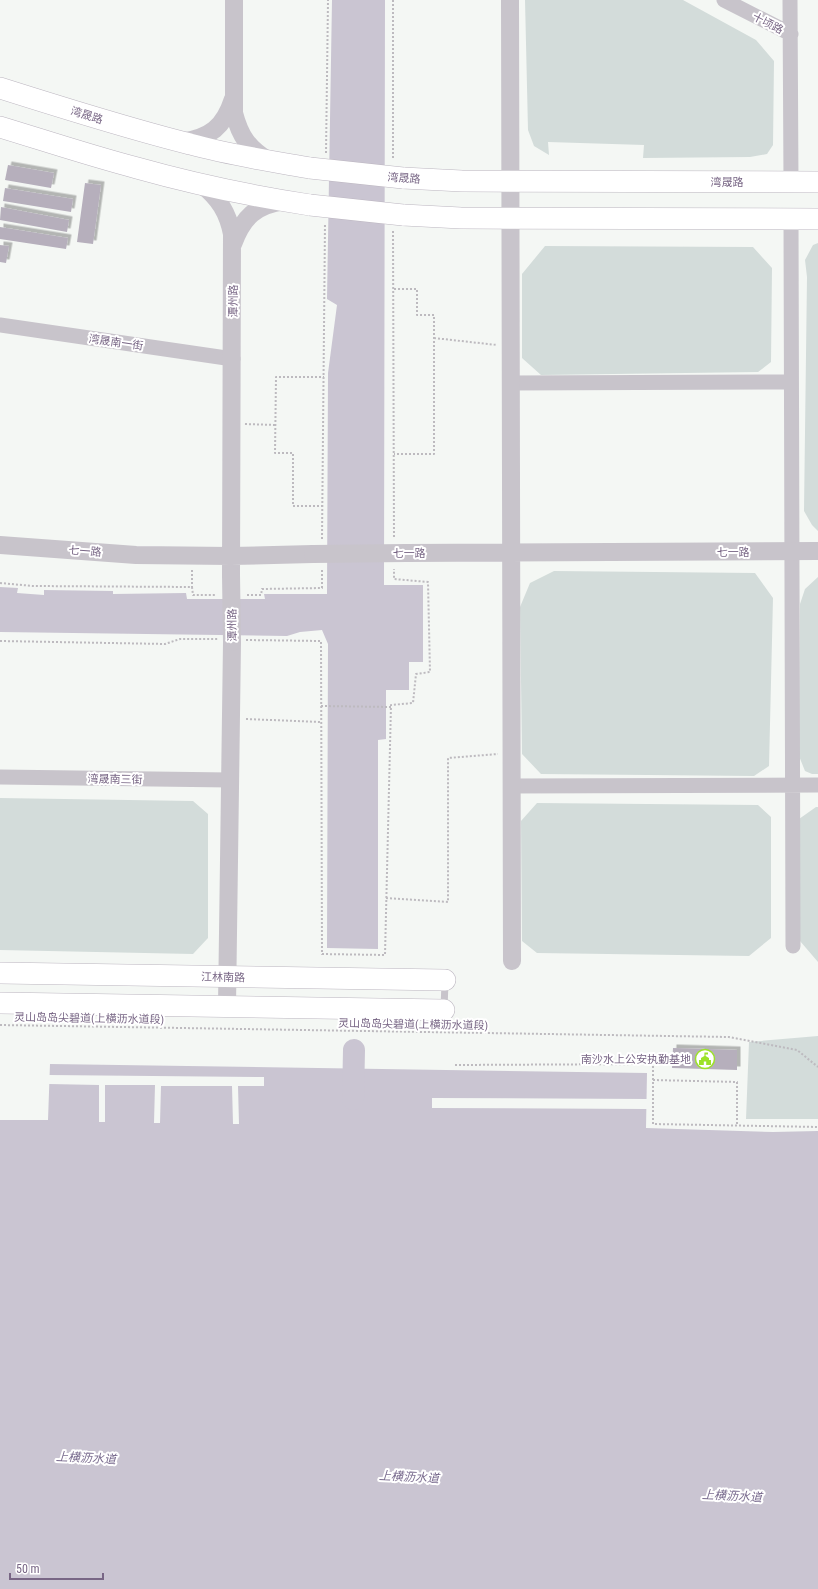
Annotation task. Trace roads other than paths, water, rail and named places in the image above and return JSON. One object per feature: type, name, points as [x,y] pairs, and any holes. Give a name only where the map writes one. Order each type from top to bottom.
[{"type":"main road","name":"湾晟路","points":[[0,88],[146,133],[269,161],[318,162],[398,171],[462,181],[818,182]]},
{"type":"main road","points":[[0,126],[136,168],[202,185],[398,221],[461,218],[818,219]]},
{"type":"main road","name":"江林南路","points":[[0,973],[445,980]]},
{"type":"main road","points":[[0,1003],[444,1010]]},
{"type":"street","points":[[234,0],[234,113],[238,128],[245,141],[256,152],[269,161]]},
{"type":"street","points":[[510,0],[512,961]]},
{"type":"street","name":"十顷路","points":[[724,0],[791,34]]},
{"type":"street","points":[[790,0],[791,182]]},
{"type":"street","points":[[181,142],[196,140],[209,134],[221,124],[229,112],[234,98]]},
{"type":"street","name":"潭州路","points":[[202,185],[217,198],[223,206],[231,224],[233,244],[231,719],[227,1006]]},
{"type":"street","points":[[233,244],[238,230],[246,218],[258,209],[272,203],[286,201]]},
{"type":"street","points":[[791,219],[793,946]]},
{"type":"street","name":"湾晟南一街","points":[[0,325],[233,359]]},
{"type":"street","points":[[511,383],[791,382]]},
{"type":"street","name":"七一路","points":[[0,545],[136,555],[231,556],[319,554],[400,558],[511,553],[818,551]]},
{"type":"street","name":"湾晟南三街","points":[[0,777],[230,780]]},
{"type":"street","points":[[512,786],[818,785]]},
{"type":"lane","points":[[444,1010],[445,980]]},
{"type":"water","points":[[332,0],[385,0],[384,585],[423,585],[423,662],[409,662],[409,690],[386,690],[386,739],[378,740],[378,949],[327,948],[328,644],[322,630],[300,632],[287,636],[0,632],[0,587],[18,588],[17,593],[44,595],[44,590],[113,591],[113,594],[186,593],[187,599],[265,599],[264,594],[327,594],[328,373],[337,305],[327,299]]},
{"type":"water","name":"上横沥水道","points":[[50,1064],[647,1073],[646,1128],[773,1132],[818,1131],[818,1589],[0,1589],[0,1120],[48,1120]]},
{"type":"waterway","points":[[353,1099],[354,1050]]},
{"type":"place","name":"南沙水上公安执勤基地","points":[[705,1059]]}]
